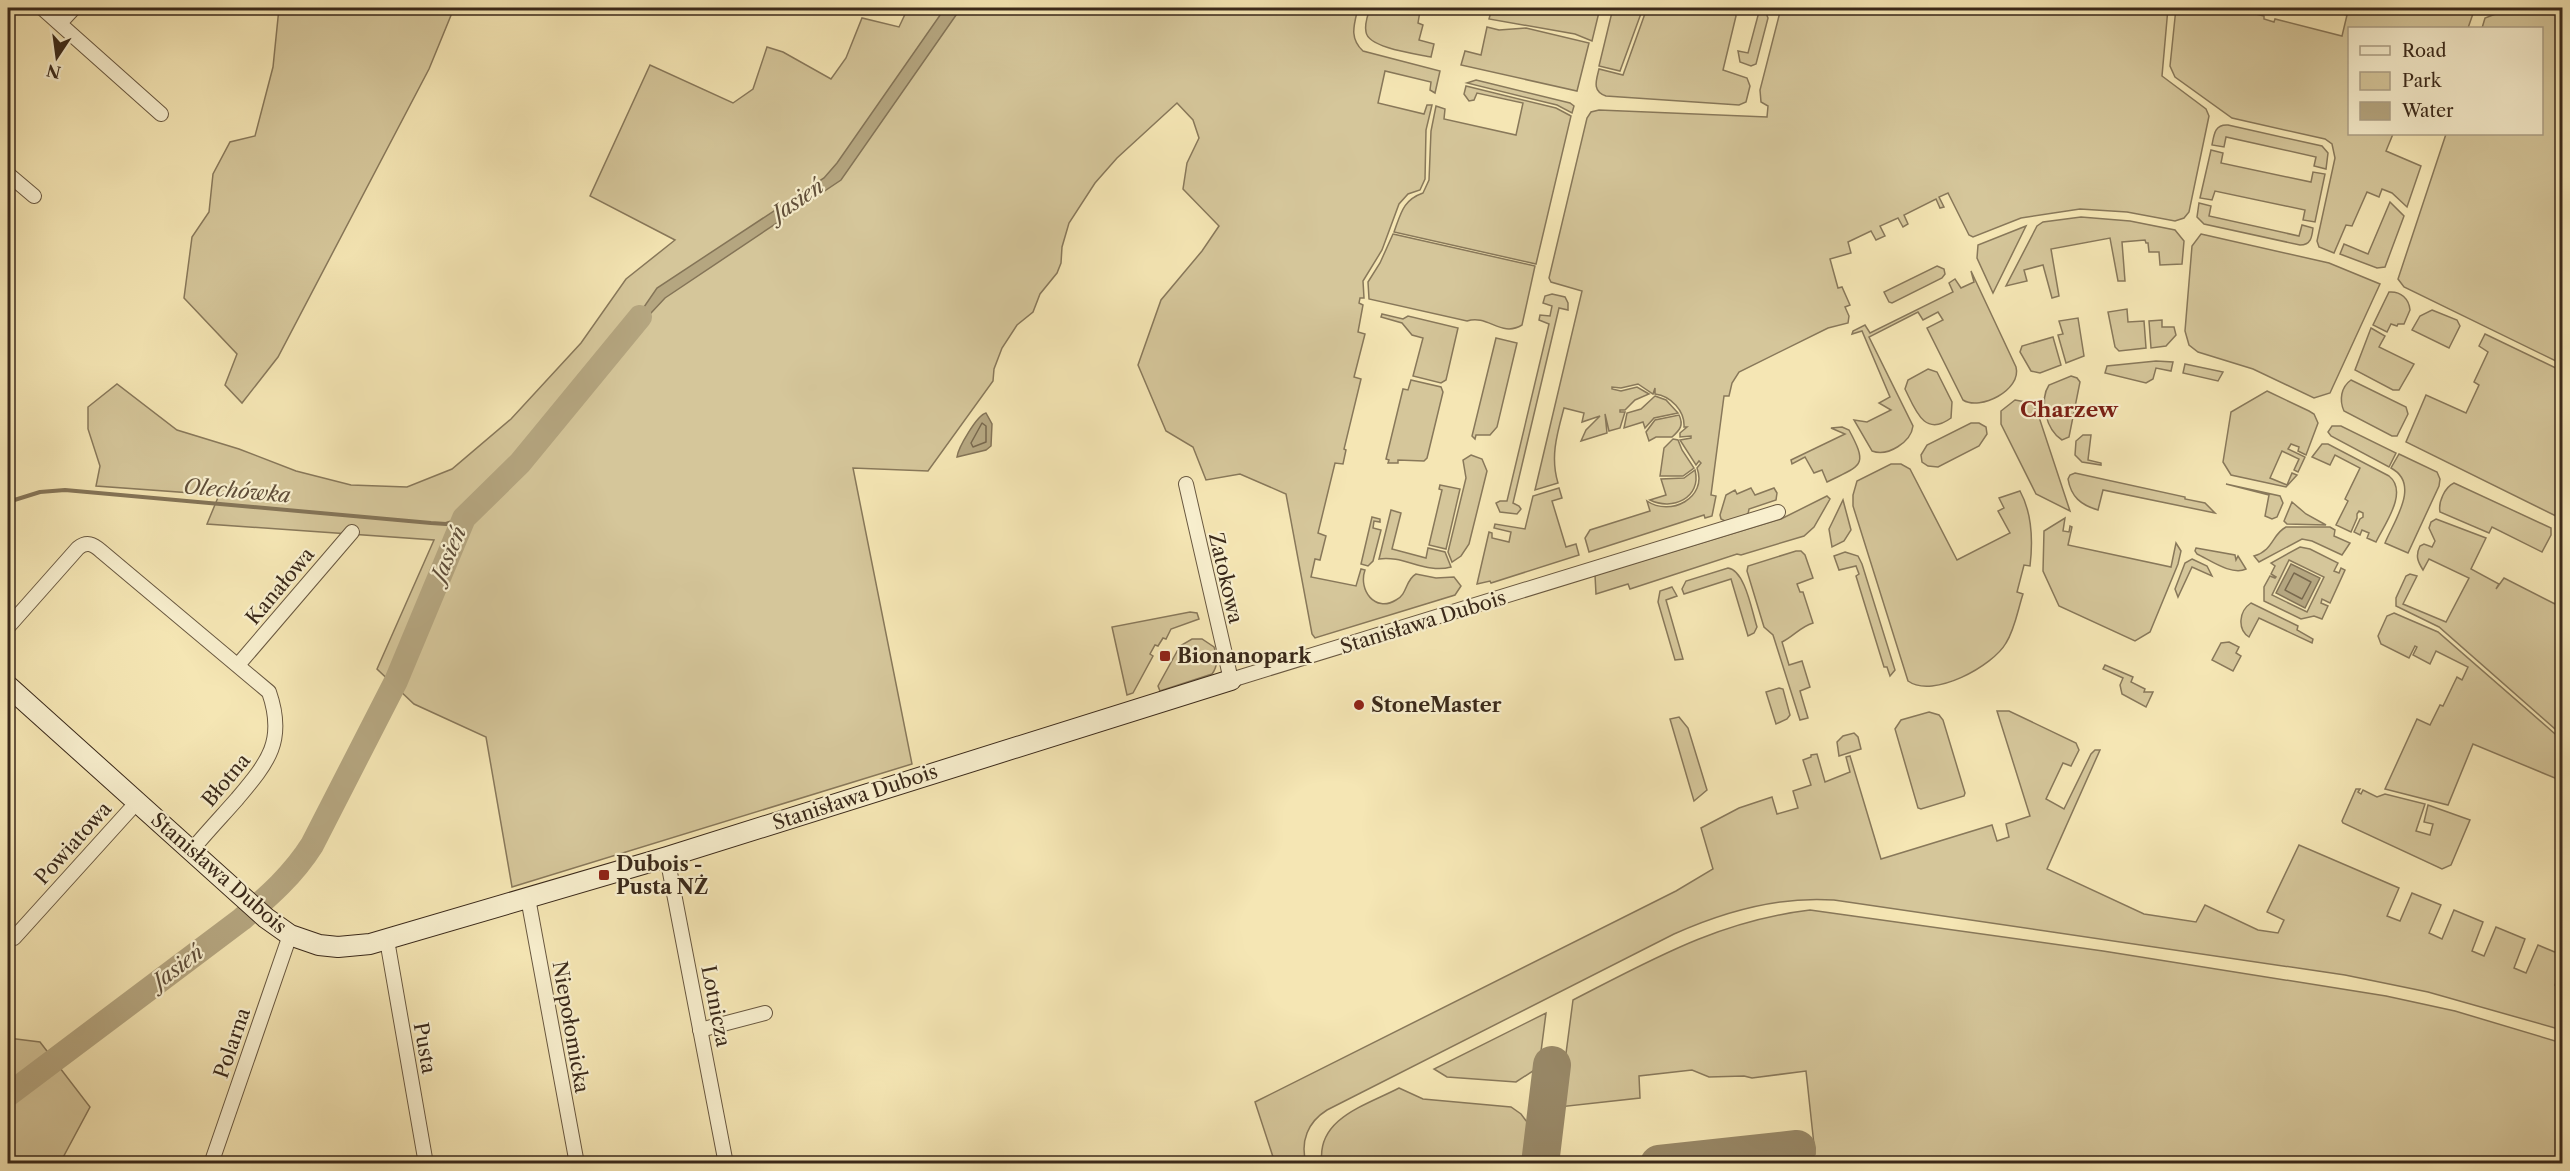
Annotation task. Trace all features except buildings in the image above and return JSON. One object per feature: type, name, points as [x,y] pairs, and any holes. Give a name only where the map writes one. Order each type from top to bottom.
[{"type":"street","points":[[42,8],[161,114]]},
{"type":"street","points":[[60,23],[74,8]]},
{"type":"street","points":[[8,174],[34,195]]},
{"type":"street","name":"Zatokowa","points":[[1185,484],[1231,680]]},
{"type":"street","name":"Stanisława Dubois","points":[[8,686],[266,918],[290,935],[328,946],[356,946],[387,940],[667,857],[1778,512]]},
{"type":"street","name":"Kanałowa","points":[[238,665],[352,532]]},
{"type":"street","points":[[8,627],[78,548],[83,544],[89,544],[101,551],[238,665]]},
{"type":"street","name":"Błotna","points":[[191,851],[265,766],[276,726],[276,711],[269,692],[238,665]]},
{"type":"street","name":"Powiatowa","points":[[14,938],[136,802]]},
{"type":"street","name":"Lotnicza","points":[[667,857],[726,1164]]},
{"type":"street","name":"Niepołomicka","points":[[528,897],[577,1164]]},
{"type":"street","name":"Polarna","points":[[211,1164],[290,935]]},
{"type":"street","name":"Pusta","points":[[387,940],[426,1164]]},
{"type":"street","points":[[700,1030],[765,1013]]},
{"type":"green space","points":[[279,8],[454,8],[429,69],[278,357],[242,403],[225,385],[237,354],[184,298],[192,237],[209,212],[213,174],[230,142],[255,136],[273,67]]},
{"type":"green space","points":[[908,8],[1358,8],[1354,36],[1363,51],[1440,71],[1435,93],[1430,90],[1431,82],[1385,71],[1378,103],[1424,114],[1427,105],[1432,105],[1426,130],[1425,179],[1420,190],[1408,194],[1399,204],[1382,250],[1363,281],[1364,298],[1360,298],[1359,303],[1363,305],[1358,332],[1365,334],[1354,377],[1361,379],[1344,449],[1346,450],[1343,464],[1335,463],[1318,533],[1326,536],[1320,560],[1315,559],[1311,577],[1356,586],[1361,569],[1365,570],[1363,578],[1366,592],[1381,604],[1400,597],[1416,574],[1436,578],[1454,577],[1461,586],[1455,595],[1315,638],[1312,634],[1286,494],[1240,474],[1206,480],[1193,447],[1166,431],[1138,365],[1161,300],[1202,251],[1219,226],[1183,189],[1187,163],[1199,138],[1193,120],[1177,103],[1117,158],[1095,183],[1069,223],[1057,273],[1040,294],[1033,312],[1017,325],[1002,348],[994,369],[993,381],[928,471],[853,468],[912,764],[512,887],[486,737],[414,704],[377,669],[434,540],[207,524],[219,495],[96,486],[100,466],[88,429],[88,407],[117,384],[177,430],[239,449],[296,471],[351,485],[407,487],[452,469],[511,419],[581,343],[626,279],[675,240],[590,196],[650,65],[733,103],[753,89],[767,47],[783,52],[831,79],[846,58],[862,18],[899,27]]},
{"type":"green space","points":[[1370,8],[1404,8],[1420,11],[1418,23],[1423,25],[1419,40],[1434,44],[1431,57],[1384,46],[1369,38],[1366,32],[1366,20]]},
{"type":"green space","points":[[1492,8],[1600,8],[1592,41],[1575,34],[1489,19]]},
{"type":"green space","points":[[1613,8],[1643,8],[1620,71],[1599,66]]},
{"type":"green space","points":[[1647,8],[1733,8],[1736,16],[1723,70],[1747,78],[1750,86],[1746,102],[1739,105],[1602,94],[1596,85],[1599,69],[1623,75]]},
{"type":"green space","points":[[1760,8],[1764,8],[1768,18],[1756,64],[1751,66],[1740,62],[1738,51],[1748,53]]},
{"type":"green space","points":[[1781,8],[2168,8],[2162,76],[2206,109],[2209,116],[2189,212],[2184,218],[2175,221],[2127,212],[2080,209],[2021,218],[1973,237],[1969,235],[1948,193],[1939,197],[1944,207],[1940,208],[1936,199],[1904,215],[1908,224],[1903,227],[1898,218],[1880,226],[1885,236],[1876,240],[1871,231],[1848,242],[1851,253],[1830,259],[1838,288],[1842,287],[1850,305],[1845,307],[1849,316],[1848,323],[1828,328],[1739,372],[1732,383],[1729,396],[1724,396],[1711,495],[1716,496],[1712,516],[1705,518],[1704,515],[1589,552],[1585,538],[1590,530],[1650,511],[1647,501],[1666,507],[1685,502],[1697,488],[1699,479],[1697,468],[1701,463],[1699,461],[1696,465],[1680,440],[1691,438],[1691,436],[1680,437],[1680,433],[1687,427],[1684,427],[1682,415],[1676,405],[1661,395],[1655,394],[1655,388],[1653,394],[1638,384],[1621,388],[1612,387],[1612,389],[1621,391],[1637,387],[1649,394],[1635,400],[1625,410],[1620,410],[1620,412],[1625,412],[1620,428],[1609,431],[1605,414],[1607,433],[1581,441],[1586,430],[1600,416],[1582,422],[1584,413],[1564,408],[1555,455],[1558,483],[1535,490],[1582,291],[1551,282],[1549,278],[1587,118],[1591,112],[1599,110],[1767,117],[1768,106],[1761,102],[1760,90]]},
{"type":"green space","points":[[2176,8],[2230,8],[2264,16],[2264,19],[2274,22],[2275,19],[2342,36],[2347,15],[2316,8],[2475,8],[2468,27],[2348,27],[2348,135],[2393,135],[2386,151],[2421,166],[2407,207],[2392,193],[2382,189],[2379,197],[2367,192],[2352,226],[2346,225],[2334,253],[2319,247],[2317,241],[2335,158],[2332,144],[2325,139],[2232,118],[2175,77],[2170,66]]},
{"type":"green space","points":[[2502,8],[2528,8],[2562,16],[2562,364],[2404,287],[2398,279],[2446,135],[2543,135],[2543,27],[2482,27],[2485,18],[2498,13]]},
{"type":"green space","points":[[1487,27],[1499,30],[1526,28],[1589,43],[1577,91],[1461,65],[1465,51],[1481,55]]},
{"type":"green space","points":[[1476,80],[1570,103],[1574,106],[1572,113],[1557,105],[1467,83]]},
{"type":"green space","points":[[1466,86],[1556,108],[1571,116],[1536,264],[1394,232],[1407,203],[1423,193],[1429,180],[1431,131],[1436,106],[1445,109],[1444,119],[1516,135],[1523,103],[1477,93],[1474,100],[1469,101],[1464,94]]},
{"type":"green space","points":[[2228,125],[2322,146],[2328,153],[2326,169],[2314,166],[2316,157],[2226,137],[2224,147],[2212,145],[2218,128]]},
{"type":"green space","points":[[2211,150],[2223,153],[2221,163],[2311,182],[2313,172],[2325,174],[2315,222],[2303,220],[2305,210],[2215,191],[2212,200],[2200,198]]},
{"type":"green space","points":[[2390,202],[2404,216],[2385,267],[2377,268],[2340,254],[2344,244],[2368,254]]},
{"type":"green space","points":[[2199,203],[2211,206],[2209,216],[2299,236],[2302,225],[2313,228],[2311,237],[2307,244],[2300,245],[2204,224],[2197,217]]},
{"type":"green space","points":[[2081,217],[2130,221],[2175,230],[2184,241],[2182,264],[2160,265],[2159,252],[2149,252],[2148,243],[2145,240],[2122,242],[2125,281],[2118,281],[2110,238],[2051,249],[2059,296],[2052,298],[2043,265],[2024,270],[2027,281],[2006,286],[2037,226],[2043,222]]},
{"type":"green space","points":[[2026,226],[1993,293],[1977,258],[1978,245]]},
{"type":"green space","points":[[1393,234],[1535,266],[1522,325],[1508,329],[1501,328],[1482,320],[1467,321],[1369,299],[1368,282],[1380,263]]},
{"type":"green space","points":[[2201,234],[2329,263],[2380,284],[2330,393],[2314,398],[2253,369],[2198,352],[2189,345],[2185,331],[2192,246]]},
{"type":"green space","points":[[1937,266],[1944,269],[1945,274],[1942,278],[1892,303],[1889,302],[1884,292]]},
{"type":"green space","points":[[1971,271],[2016,367],[2013,383],[1998,396],[1989,400],[1970,403],[1963,400],[1927,328],[1943,320],[1938,312],[1923,320],[1918,312],[1869,337],[1913,426],[1908,438],[1898,447],[1885,452],[1872,451],[1854,420],[1867,422],[1891,410],[1879,403],[1890,397],[1862,331],[1852,334],[1853,331],[1865,325],[1870,333],[1953,292],[1949,283],[1955,279],[1961,288],[1974,282]]},
{"type":"green space","points":[[2389,292],[2404,296],[2410,310],[2404,324],[2397,326],[2391,324],[2387,332],[2373,325]]},
{"type":"green space","points":[[1552,294],[1565,297],[1568,310],[1559,308],[1513,503],[1521,509],[1517,514],[1500,512],[1496,503],[1507,501],[1549,324],[1539,320],[1540,315],[1550,316],[1552,306],[1543,303],[1545,296]]},
{"type":"green space","points":[[2127,309],[2128,322],[2144,321],[2146,348],[2119,351],[2115,347],[2108,312]]},
{"type":"green space","points":[[2432,310],[2457,320],[2460,326],[2449,348],[2412,330],[2420,316]]},
{"type":"green space","points":[[1382,314],[1403,319],[1408,316],[1458,328],[1446,380],[1441,383],[1413,376],[1423,338],[1412,335],[1402,323],[1381,317]]},
{"type":"green space","points":[[2078,318],[2084,356],[2066,363],[2058,335],[2063,334],[2059,321]]},
{"type":"green space","points":[[2162,320],[2162,327],[2174,327],[2176,335],[2166,346],[2151,348],[2149,321]]},
{"type":"green space","points":[[2371,328],[2385,336],[2379,347],[2414,364],[2399,390],[2393,390],[2355,370]]},
{"type":"green space","points":[[2485,334],[2562,371],[2562,519],[2406,442],[2426,395],[2466,413],[2479,385],[2474,382],[2488,352],[2479,346]]},
{"type":"green space","points":[[2053,337],[2061,365],[2040,373],[2031,371],[2020,352],[2022,346]]},
{"type":"green space","points":[[1496,338],[1517,343],[1497,427],[1490,435],[1476,435],[1475,439],[1472,436]]},
{"type":"green space","points":[[2156,361],[2173,362],[2171,371],[2156,368],[2153,379],[2146,383],[2105,373],[2107,366]]},
{"type":"green space","points":[[2185,364],[2223,372],[2218,381],[2183,373]]},
{"type":"green space","points":[[1928,369],[1937,372],[1952,402],[1951,418],[1934,425],[1927,423],[1917,412],[1905,389],[1908,380]]},
{"type":"green space","points":[[2071,376],[2080,382],[2069,437],[2062,440],[2048,422],[2044,406],[2046,391],[2049,385]]},
{"type":"green space","points":[[1411,380],[1441,387],[1443,392],[1427,458],[1424,461],[1398,460],[1398,463],[1388,463],[1389,460],[1386,459],[1403,389],[1408,390]]},
{"type":"green space","points":[[2351,380],[2406,407],[2408,414],[2397,436],[2392,436],[2344,411],[2342,394],[2345,386]]},
{"type":"green space","points":[[2267,391],[2314,414],[2318,423],[2306,455],[2298,451],[2299,447],[2291,444],[2288,449],[2305,457],[2298,472],[2294,470],[2299,459],[2282,451],[2270,478],[2287,485],[2292,473],[2297,475],[2286,487],[2231,475],[2223,462],[2231,412]]},
{"type":"green space","points":[[1655,396],[1666,400],[1678,413],[1654,418],[1645,428],[1643,422],[1624,428],[1627,413],[1641,409]]},
{"type":"green space","points":[[2015,400],[2031,403],[2037,411],[2070,511],[2036,494],[2001,424],[2001,411]]},
{"type":"green space","points":[[1679,415],[1680,427],[1672,437],[1656,437],[1649,441],[1646,432],[1655,420]]},
{"type":"green space","points":[[1971,423],[1979,423],[1986,427],[1987,434],[1979,446],[1938,467],[1928,466],[1922,462],[1921,455],[1927,445]]},
{"type":"green space","points":[[2332,426],[2341,426],[2396,453],[2389,467],[2331,436],[2328,432]]},
{"type":"green space","points":[[1842,427],[1849,430],[1859,451],[1860,458],[1854,468],[1827,482],[1822,470],[1814,473],[1805,457],[1792,464],[1791,460],[1845,434],[1831,428]]},
{"type":"green space","points":[[2083,435],[2091,435],[2088,460],[2101,463],[2101,465],[2082,462],[2075,455],[2076,441]]},
{"type":"green space","points":[[1673,439],[1678,440],[1694,468],[1683,476],[1660,476],[1664,448]]},
{"type":"green space","points":[[2322,444],[2328,444],[2389,476],[2395,483],[2397,491],[2393,509],[2376,542],[2367,538],[2369,533],[2362,530],[2360,535],[2354,532],[2363,517],[2363,513],[2359,511],[2351,532],[2336,525],[2360,468],[2335,455],[2330,465],[2312,457]]},
{"type":"green space","points":[[2399,454],[2437,472],[2440,479],[2439,486],[2408,553],[2385,543],[2399,514],[2405,493],[2400,475],[2391,468]]},
{"type":"green space","points":[[1471,455],[1482,459],[1487,471],[1469,544],[1461,556],[1452,562],[1448,552],[1466,478],[1463,460]]},
{"type":"green space","points":[[1891,464],[1901,464],[1910,469],[1957,560],[2010,533],[1998,511],[2004,508],[1999,498],[2020,491],[2027,508],[2031,537],[2030,566],[2024,565],[2017,592],[2023,594],[2009,637],[1999,652],[1989,661],[1976,670],[1947,683],[1932,686],[1908,681],[1853,506],[1857,481]]},
{"type":"green space","points":[[1695,470],[1694,488],[1683,500],[1667,504],[1650,500],[1666,495],[1661,479],[1684,478]]},
{"type":"green space","points":[[2075,473],[2185,497],[2185,499],[2205,503],[2215,513],[2103,490],[2098,510],[2082,503],[2074,495],[2068,479]]},
{"type":"green space","points":[[2454,483],[2551,528],[2551,535],[2542,552],[2492,527],[2489,533],[2440,512],[2443,495]]},
{"type":"green space","points":[[2226,484],[2280,496],[2283,503],[2277,517],[2272,519],[2265,516],[2269,495]]},
{"type":"green space","points":[[1440,485],[1460,489],[1446,549],[1429,545],[1442,490],[1439,489]]},
{"type":"green space","points":[[1559,488],[1562,498],[1552,501],[1566,547],[1576,544],[1579,555],[1491,583],[1490,581],[1477,584],[1489,532],[1492,533],[1492,538],[1509,542],[1511,532],[1494,528],[1495,524],[1525,529],[1533,496]]},
{"type":"green space","points":[[1751,488],[1755,495],[1774,488],[1777,493],[1776,500],[1749,509],[1748,514],[1727,522],[1721,519],[1726,495],[1735,490],[1737,494]]},
{"type":"green space","points":[[1827,496],[1830,499],[1814,527],[1804,536],[1741,555],[1737,554],[1630,589],[1628,584],[1596,594],[1595,575],[1781,519]]},
{"type":"green space","points":[[1843,500],[1851,530],[1844,541],[1832,547],[1829,529]]},
{"type":"green space","points":[[2292,502],[2306,514],[2326,525],[2287,524],[2284,521]]},
{"type":"green space","points":[[1391,510],[1401,513],[1392,549],[1426,558],[1428,548],[1445,552],[1451,567],[1433,568],[1388,558],[1379,559]]},
{"type":"green space","points":[[1372,517],[1380,519],[1380,522],[1374,521],[1373,528],[1381,530],[1373,561],[1368,566],[1361,564]]},
{"type":"green space","points":[[2065,518],[2063,531],[2069,532],[2070,526],[2072,527],[2068,545],[2171,567],[2176,543],[2181,551],[2178,564],[2150,632],[2135,641],[2059,606],[2043,571],[2044,531]]},
{"type":"green space","points":[[2436,519],[2486,538],[2471,569],[2499,584],[2496,589],[2504,578],[2555,604],[2562,594],[2562,735],[2439,627],[2396,606],[2396,598],[2406,576],[2410,574],[2417,576],[2403,604],[2446,622],[2469,578],[2429,559],[2423,570],[2421,567],[2418,550],[2424,544],[2432,547],[2435,541],[2429,528],[2431,522]]},
{"type":"green space","points":[[2286,527],[2330,527],[2335,530],[2334,536],[2350,543],[2342,555],[2312,541],[2302,539],[2259,562],[2254,556],[2265,550]]},
{"type":"green space","points":[[2300,547],[2310,549],[2338,563],[2334,571],[2339,573],[2341,568],[2345,570],[2330,603],[2322,599],[2321,603],[2328,606],[2322,619],[2314,616],[2301,619],[2264,601],[2264,587],[2270,576],[2276,577],[2271,574],[2275,566],[2271,563]],"holes":[[[2289,560],[2324,577],[2307,612],[2272,595]]]},
{"type":"green space","points":[[2196,548],[2235,555],[2236,560],[2238,556],[2246,569],[2240,571],[2228,569],[2197,554]]},
{"type":"green space","points":[[1801,551],[1805,555],[1813,578],[1797,584],[1800,592],[1803,592],[1813,623],[1782,642],[1789,665],[1802,661],[1810,687],[1800,691],[1808,718],[1800,720],[1773,635],[1764,627],[1747,571],[1748,566]]},
{"type":"green space","points":[[1845,552],[1858,556],[1862,564],[1895,670],[1890,676],[1887,667],[1884,667],[1856,576],[1859,574],[1856,566],[1839,570],[1834,556]]},
{"type":"green space","points":[[2192,559],[2207,566],[2212,576],[2192,567],[2178,597],[2175,589],[2185,563]]},
{"type":"green space","points":[[1728,568],[1734,570],[1739,576],[1750,602],[1757,627],[1754,633],[1748,636],[1731,579],[1684,594],[1682,589],[1686,581]]},
{"type":"green space","points":[[1672,587],[1677,596],[1666,600],[1683,659],[1675,660],[1658,602],[1660,591]]},
{"type":"green space","points":[[2251,603],[2298,626],[2297,630],[2313,639],[2312,643],[2259,618],[2249,637],[2245,634],[2241,620],[2244,611]]},
{"type":"green space","points":[[1190,612],[1197,613],[1199,619],[1171,629],[1166,639],[1163,638],[1158,646],[1155,645],[1150,654],[1153,656],[1133,693],[1127,695],[1112,627]]},
{"type":"green space","points":[[2394,613],[2438,632],[2562,740],[2562,781],[2473,744],[2448,805],[2385,789],[2417,719],[2430,725],[2440,705],[2443,706],[2457,677],[2462,680],[2468,667],[2436,651],[2430,664],[2413,655],[2417,647],[2415,646],[2409,658],[2381,644],[2378,636],[2387,616]]},
{"type":"green space","points":[[1192,639],[1202,639],[1214,647],[1217,661],[1214,671],[1212,674],[1160,691],[1158,686],[1180,646]]},
{"type":"green space","points":[[2229,642],[2239,647],[2236,653],[2241,656],[2233,671],[2212,660],[2221,643]]},
{"type":"green space","points":[[2105,665],[2133,677],[2131,682],[2145,689],[2144,692],[2153,692],[2146,707],[2122,694],[2120,685],[2123,678],[2103,669]]},
{"type":"green space","points":[[1783,689],[1790,715],[1776,724],[1766,692]]},
{"type":"green space","points":[[1997,711],[2009,711],[2076,743],[2079,750],[2071,766],[2063,763],[2046,799],[2064,809],[2091,754],[2095,750],[2100,750],[2047,869],[2144,914],[2196,922],[2205,905],[2258,930],[2278,933],[2284,920],[2267,912],[2299,845],[2399,888],[2387,916],[2400,921],[2412,893],[2441,905],[2429,933],[2442,939],[2454,910],[2483,922],[2472,951],[2484,956],[2496,927],[2525,939],[2514,968],[2526,973],[2538,945],[2562,955],[2562,967],[2555,985],[2562,988],[2562,1030],[2428,992],[2345,975],[1834,900],[1813,899],[1772,903],[1712,919],[1674,934],[1327,1110],[1315,1120],[1307,1133],[1304,1147],[1306,1163],[1275,1163],[1255,1102],[1676,891],[1713,869],[1701,828],[1739,808],[1772,797],[1777,814],[1798,808],[1793,791],[1811,785],[1803,760],[1811,755],[1817,754],[1825,782],[1850,772],[1846,757],[1850,756],[1881,859],[1992,825],[1997,841],[2009,837],[2006,824],[2030,816]]},
{"type":"green space","points":[[1929,712],[1939,715],[1943,720],[1965,793],[1964,796],[1921,809],[1918,808],[1895,729],[1901,720]]},
{"type":"green space","points":[[1679,717],[1688,728],[1707,790],[1694,801],[1670,719]]},
{"type":"green space","points":[[1854,733],[1858,737],[1861,749],[1839,756],[1837,742],[1843,736]]},
{"type":"green space","points":[[2356,789],[2360,789],[2358,792],[2361,794],[2363,790],[2377,797],[2385,794],[2425,804],[2416,831],[2430,835],[2433,824],[2424,822],[2428,805],[2470,820],[2451,865],[2442,869],[2343,823]]},
{"type":"green space","points":[[1810,910],[2103,951],[2386,996],[2455,1011],[2562,1043],[2562,1163],[1721,1163],[1815,1154],[1806,1071],[1752,1078],[1744,1076],[1709,1077],[1692,1070],[1639,1076],[1640,1098],[1559,1107],[1573,1000],[1659,956],[1716,932],[1777,915]]},
{"type":"green space","points":[[1546,1013],[1539,1067],[1516,1082],[1447,1077],[1434,1069]]},
{"type":"green space","points":[[8,1038],[40,1042],[90,1107],[60,1163],[8,1163]]},
{"type":"green space","points":[[1399,1088],[1423,1099],[1511,1107],[1521,1114],[1530,1126],[1526,1163],[1322,1163],[1322,1148],[1335,1124],[1359,1107]]},
{"type":"water","points":[[945,8],[961,8],[841,180],[665,298],[609,358],[657,288],[824,178],[837,163]]},
{"type":"water","points":[[986,413],[992,424],[991,446],[986,450],[957,457],[968,432]]},
{"type":"water","points":[[2291,564],[2320,578],[2305,608],[2276,593]]},
{"type":"waterway","name":"Jasień","points":[[8,1095],[242,919],[289,876],[312,845],[396,681],[464,518],[520,463],[640,317]]},
{"type":"waterway","name":"Olechówka","points":[[8,502],[40,492],[65,490],[431,523],[446,524],[464,518]]},
{"type":"taxiway","points":[[1540,1164],[1552,1065]]},
{"type":"taxiway","points":[[1659,1164],[1797,1149]]},
{"type":"place","name":"Bionanopark","points":[[1165,656]]},
{"type":"place","name":"StoneMaster","points":[[1359,705]]},
{"type":"place","name":"Dubois - Pusta NŻ","points":[[604,875]]},
{"type":"district","name":"Charzew","points":[[2069,410]]}]
